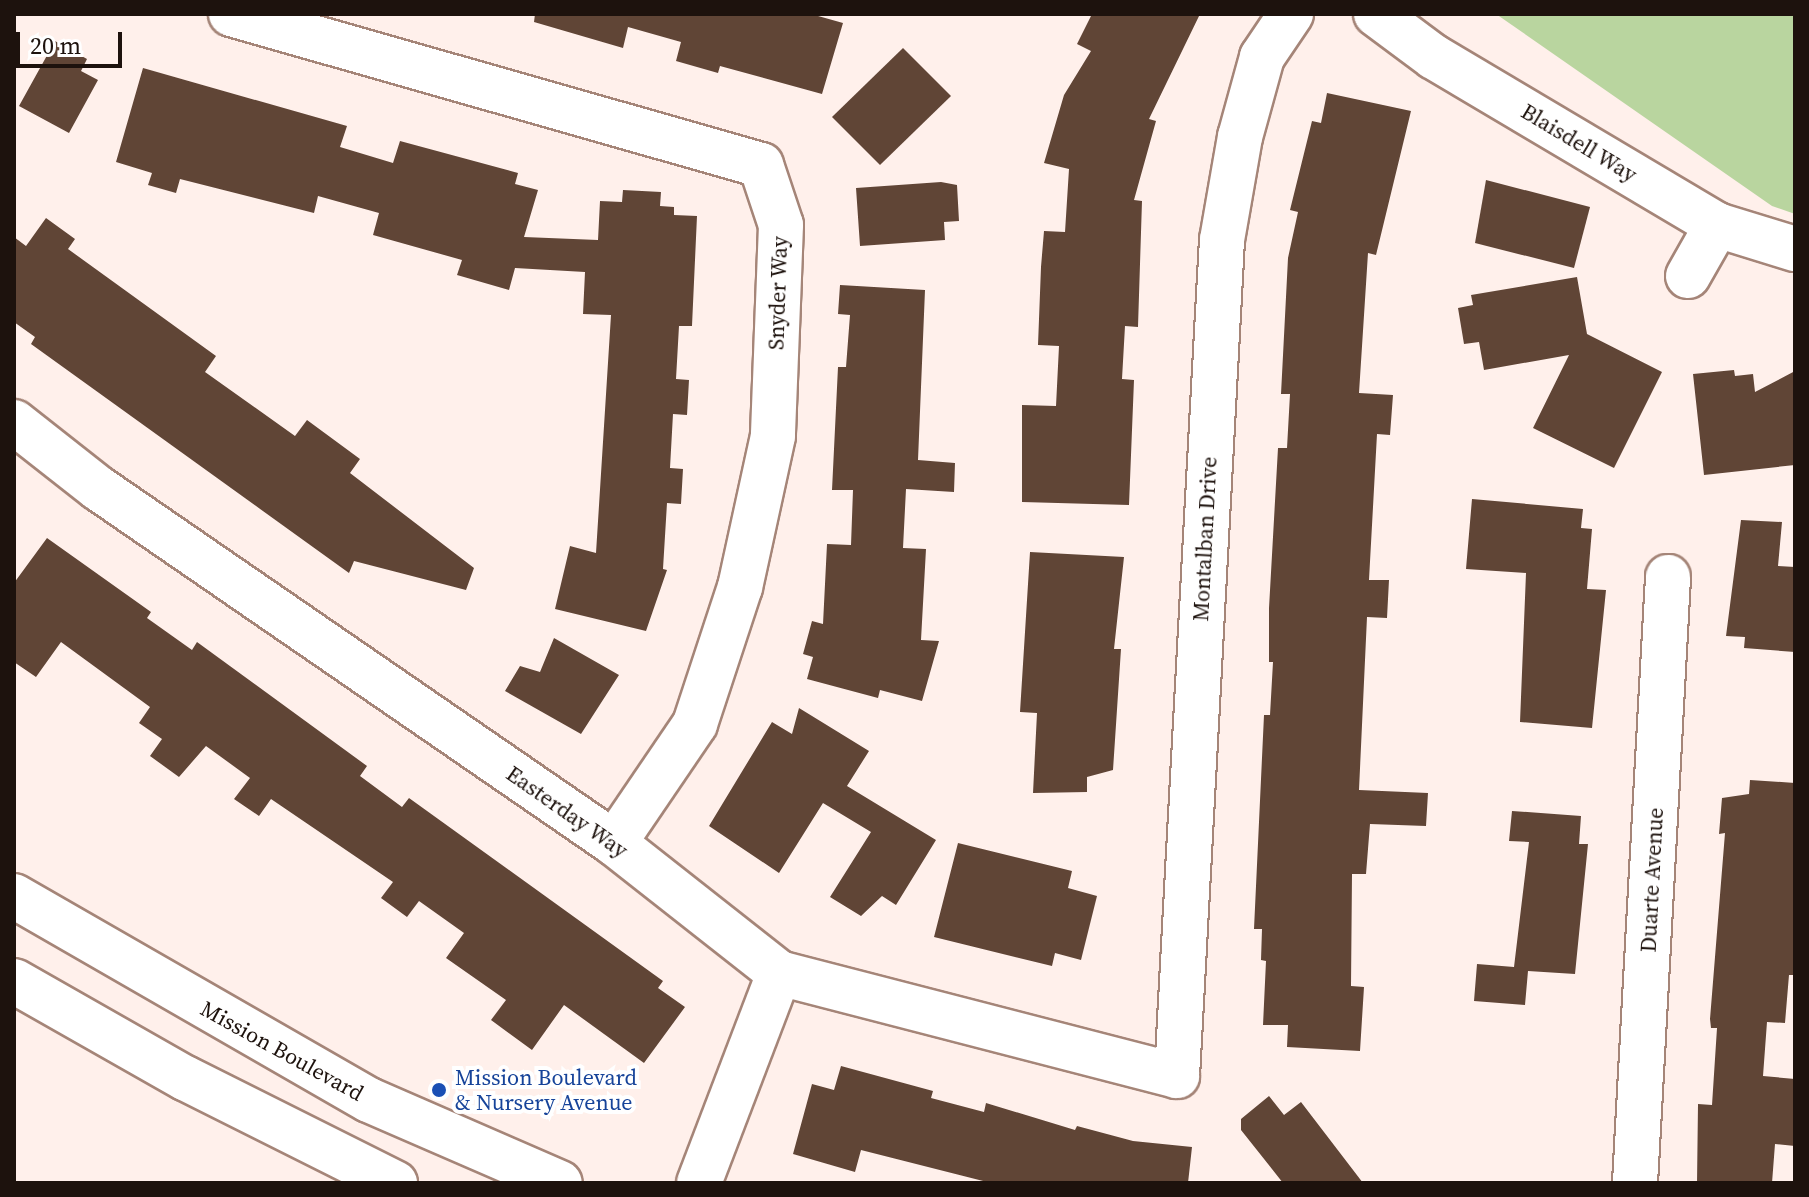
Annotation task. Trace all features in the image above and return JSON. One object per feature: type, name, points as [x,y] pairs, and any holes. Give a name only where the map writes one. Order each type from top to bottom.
[{"type":"street","name":"Snyder Way","points":[[231,14],[761,165],[781,225],[773,436],[740,587],[695,724],[614,843]]},
{"type":"street","name":"Montalban Drive","points":[[1177,1076],[1222,240],[1240,137],[1262,57],[1291,14]]},
{"type":"street","name":"Blaisdell Way","points":[[1376,14],[1434,57],[1717,225],[1795,249]]},
{"type":"street","points":[[1688,276],[1717,225]]},
{"type":"street","name":"Easterday Way","points":[[14,422],[98,488],[614,843],[779,973],[1177,1076]]},
{"type":"street","name":"Duarte Avenue","points":[[1635,1183],[1668,577]]},
{"type":"street","name":"Mission Boulevard","points":[[14,896],[369,1100],[560,1183]]},
{"type":"street","points":[[699,1183],[779,973]]},
{"type":"street","points":[[17,988],[185,1078],[395,1183]]},
{"type":"green space","points":[[1496,14],[1795,14],[1795,214],[1772,206]]},
{"type":"building","points":[[535,14],[811,14],[843,23],[822,94],[720,66],[718,73],[676,61],[681,42],[628,27],[623,48],[534,22]]},
{"type":"building","points":[[1092,14],[1200,14],[1149,119],[1156,121],[1134,200],[1142,201],[1138,327],[1125,326],[1122,379],[1134,380],[1129,505],[1022,502],[1022,405],[1056,406],[1059,346],[1038,345],[1041,267],[1044,231],[1065,232],[1069,169],[1044,163],[1064,95],[1091,51],[1077,44]]},
{"type":"building","points":[[55,41],[87,59],[81,71],[98,80],[69,133],[19,106]]},
{"type":"building","points":[[903,48],[951,96],[880,165],[832,117]]},
{"type":"building","points":[[143,68],[347,126],[340,147],[393,163],[400,141],[518,173],[515,184],[538,190],[524,237],[598,240],[600,201],[622,202],[623,190],[661,192],[660,206],[674,207],[674,215],[697,216],[692,326],[679,326],[676,379],[689,380],[687,415],[673,414],[670,468],[683,469],[681,504],[667,503],[663,569],[667,570],[646,631],[555,609],[570,546],[596,553],[611,315],[583,314],[585,272],[515,268],[509,290],[457,275],[462,260],[373,235],[379,213],[318,196],[314,213],[180,179],[176,193],[148,185],[152,173],[116,162]]},
{"type":"building","points":[[1327,93],[1411,111],[1376,255],[1368,253],[1359,393],[1393,395],[1390,435],[1377,434],[1369,580],[1389,580],[1387,618],[1367,617],[1359,790],[1428,793],[1426,826],[1370,824],[1366,874],[1352,874],[1351,986],[1364,987],[1360,1051],[1287,1047],[1288,1025],[1263,1025],[1266,961],[1261,960],[1262,929],[1254,929],[1264,715],[1270,715],[1273,662],[1269,662],[1269,608],[1278,448],[1287,448],[1290,394],[1281,394],[1288,258],[1298,212],[1290,210],[1312,121],[1321,123]]},
{"type":"building","points":[[1486,180],[1590,207],[1574,268],[1475,243]]},
{"type":"building","points":[[941,182],[957,185],[959,221],[944,222],[945,240],[860,246],[856,188]]},
{"type":"building","points":[[46,218],[75,239],[68,249],[216,356],[205,372],[295,436],[307,420],[360,459],[350,473],[474,568],[466,590],[354,561],[349,573],[31,344],[35,337],[14,322],[14,237],[26,246]]},
{"type":"building","points":[[1577,277],[1587,334],[1662,372],[1614,468],[1533,428],[1569,355],[1484,370],[1479,342],[1464,344],[1458,308],[1473,305],[1471,295]]},
{"type":"building","points":[[840,285],[925,290],[918,460],[955,463],[954,492],[906,489],[903,548],[926,549],[921,640],[939,641],[922,701],[880,690],[878,698],[807,679],[813,657],[803,654],[812,621],[823,624],[827,544],[851,545],[853,490],[832,490],[838,367],[846,367],[850,315],[838,314]]},
{"type":"building","points":[[1734,370],[1735,376],[1753,374],[1755,392],[1795,371],[1795,465],[1704,475],[1693,374]]},
{"type":"building","points":[[1472,499],[1583,509],[1581,528],[1592,529],[1587,589],[1606,590],[1592,728],[1520,722],[1526,573],[1466,569]]},
{"type":"building","points":[[1741,520],[1782,522],[1778,566],[1795,567],[1795,652],[1744,648],[1745,637],[1726,636]]},
{"type":"building","points":[[47,538],[151,612],[147,618],[192,650],[197,642],[367,766],[360,776],[402,807],[409,798],[663,981],[658,988],[685,1007],[644,1063],[564,1005],[532,1050],[491,1020],[506,1000],[446,958],[464,933],[419,901],[407,917],[381,898],[393,882],[271,799],[259,816],[234,799],[250,778],[206,746],[179,777],[150,756],[162,739],[139,723],[150,707],[61,642],[36,677],[14,662],[14,583]]},
{"type":"building","points":[[1030,552],[1124,557],[1114,649],[1121,649],[1113,770],[1087,777],[1087,792],[1033,793],[1037,713],[1020,712]]},
{"type":"building","points":[[554,638],[619,675],[581,734],[505,691],[520,666],[540,672]]},
{"type":"building","points":[[799,708],[869,751],[847,786],[936,840],[896,905],[882,896],[861,916],[830,897],[871,832],[823,803],[779,873],[709,826],[772,722],[792,734]]},
{"type":"building","points":[[1750,780],[1795,783],[1795,975],[1789,975],[1785,1023],[1767,1022],[1763,1076],[1795,1079],[1795,1146],[1775,1144],[1772,1183],[1697,1183],[1698,1104],[1712,1105],[1717,1028],[1711,1028],[1710,1019],[1725,833],[1719,834],[1722,798],[1749,794]]},
{"type":"building","points":[[1512,811],[1581,816],[1579,844],[1588,844],[1575,974],[1528,971],[1525,1005],[1474,1001],[1477,964],[1514,967],[1529,842],[1509,841]]},
{"type":"building","points":[[958,843],[1072,871],[1068,888],[1097,896],[1081,960],[1055,953],[1052,966],[934,937]]},
{"type":"building","points":[[841,1066],[933,1091],[931,1098],[984,1112],[986,1103],[1075,1130],[1077,1126],[1133,1141],[1192,1147],[1188,1183],[991,1183],[861,1150],[855,1172],[793,1154],[812,1084],[834,1090]]},
{"type":"building","points":[[1269,1096],[1284,1115],[1301,1102],[1363,1183],[1283,1183],[1241,1130],[1241,1119]]},
{"type":"place","name":"Mission Boulevard & Nursery Avenue","points":[[439,1090]]}]
